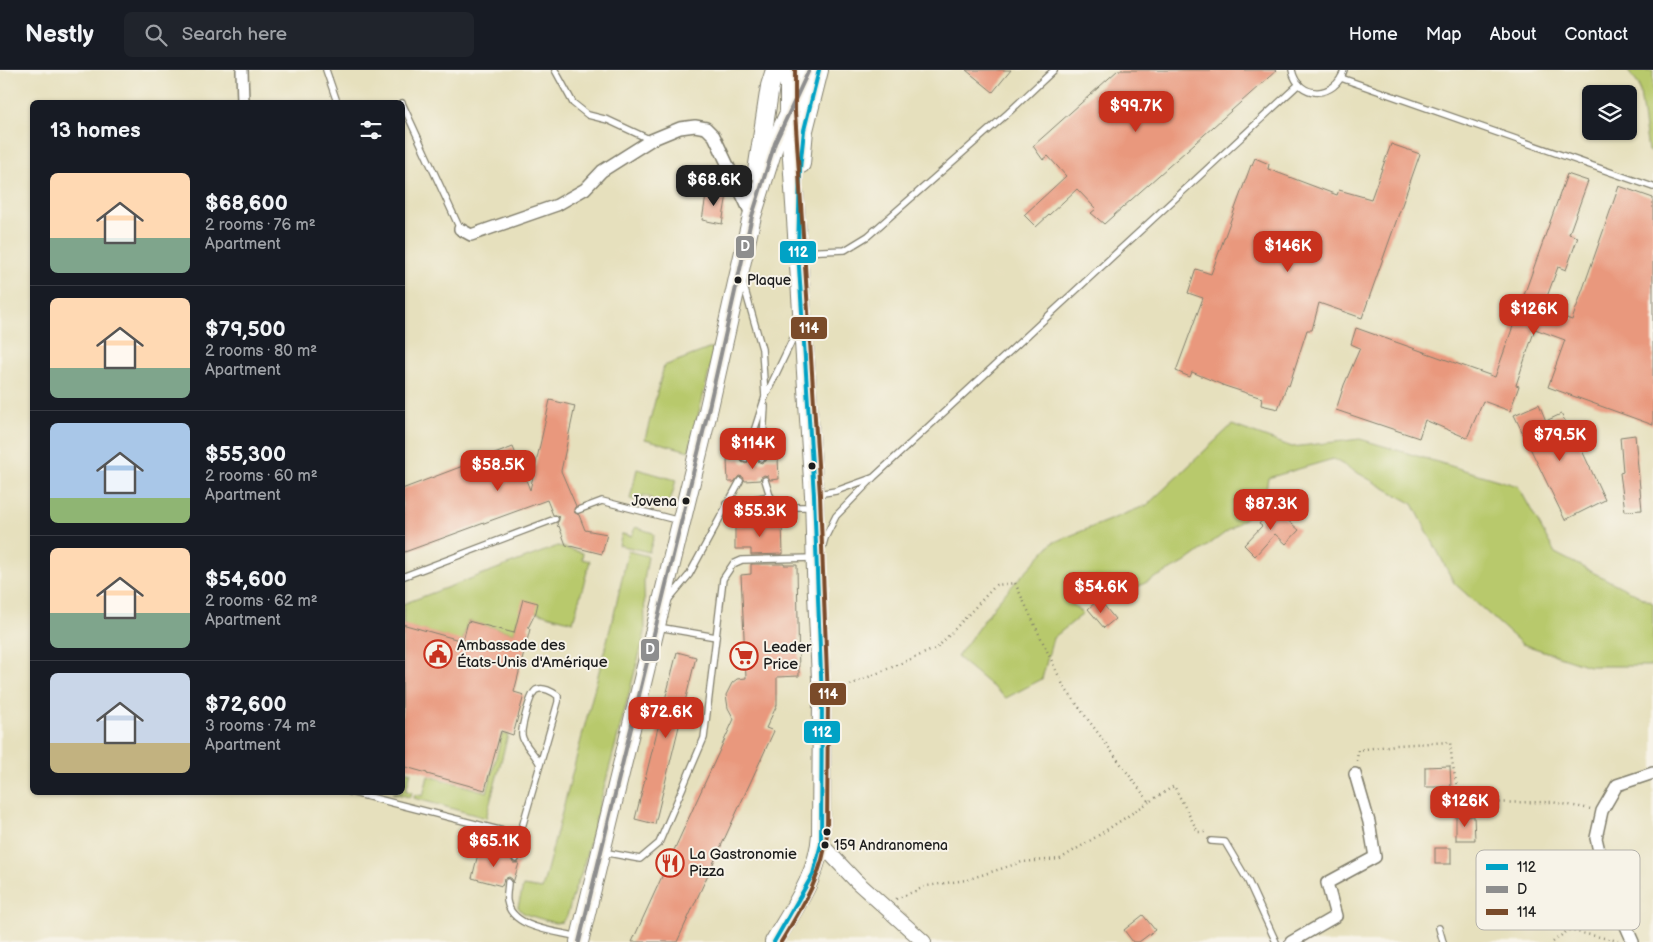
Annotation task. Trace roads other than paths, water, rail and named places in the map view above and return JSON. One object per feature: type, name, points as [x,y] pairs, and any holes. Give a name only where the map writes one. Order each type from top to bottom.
[{"type":"main road","points":[[579,940],[708,416],[752,216],[770,86],[775,70]]},
{"type":"main road","points":[[774,942],[813,874],[821,844],[822,700],[814,501],[789,112],[789,70]]},
{"type":"main road","points":[[752,216],[774,143],[809,70]]},
{"type":"main road","points":[[798,252],[800,169],[804,130],[819,70]]},
{"type":"street","points":[[242,70],[243,100]]},
{"type":"street","points":[[460,228],[471,235],[557,205],[585,189],[602,171],[651,140],[680,128],[695,126],[706,128],[714,136],[752,216]]},
{"type":"street","points":[[1599,850],[1596,838],[1602,811],[1617,785],[1653,773]]},
{"type":"street","points":[[1291,942],[1336,916],[1327,883],[1375,857],[1369,822],[1355,774]]},
{"type":"street","points":[[821,844],[856,881],[924,942]]},
{"type":"street","points":[[1628,930],[1633,942]]},
{"type":"lane","points":[[326,70],[336,100]]},
{"type":"lane","points":[[555,70],[573,103],[588,115],[608,120],[651,140]]},
{"type":"lane","points":[[798,252],[845,250],[868,236],[1054,70]]},
{"type":"lane","points":[[1292,70],[1298,84],[1305,90],[1313,92],[1330,90],[1342,78],[1344,70]]},
{"type":"lane","points":[[1342,78],[1653,187]]},
{"type":"lane","points":[[601,851],[640,859],[659,843],[704,738],[723,579],[733,564],[742,560],[816,566],[825,538],[836,516],[874,477],[1298,84]]},
{"type":"lane","points":[[405,109],[460,228]]},
{"type":"lane","points":[[740,271],[762,350],[765,397],[762,458]]},
{"type":"lane","points":[[744,459],[765,397],[802,320]]},
{"type":"lane","points":[[765,480],[770,496],[781,507],[814,501],[836,490],[874,477]]},
{"type":"lane","points":[[660,608],[689,575],[740,481]]},
{"type":"lane","points":[[726,504],[770,496]]},
{"type":"lane","points":[[578,510],[602,501],[682,521]]},
{"type":"lane","points":[[405,576],[555,519]]},
{"type":"lane","points":[[656,626],[716,637]]},
{"type":"lane","points":[[512,836],[519,832],[524,824],[558,702],[558,696],[542,688],[533,694],[522,728],[522,738],[536,756],[540,765]]},
{"type":"lane","points":[[362,795],[507,832],[515,840],[518,849],[516,859]]},
{"type":"lane","points":[[1211,840],[1225,842],[1248,881],[1276,942]]},
{"type":"lane","points":[[508,882],[506,900],[510,912],[524,924],[579,940]]},
{"type":"lane","points":[[1439,928],[1444,942]]},
{"type":"place","name":"Plaque","points":[[738,280]]},
{"type":"place","name":"Jovena","points":[[686,501]]},
{"type":"place","name":"Ambassade des États-Unis d'Amérique","points":[[438,654]]},
{"type":"place","name":"Leader Price","points":[[744,656]]},
{"type":"place","name":"159 Andranomena","points":[[825,845]]},
{"type":"place","name":"La Gastronomie Pizza","points":[[670,863]]}]
